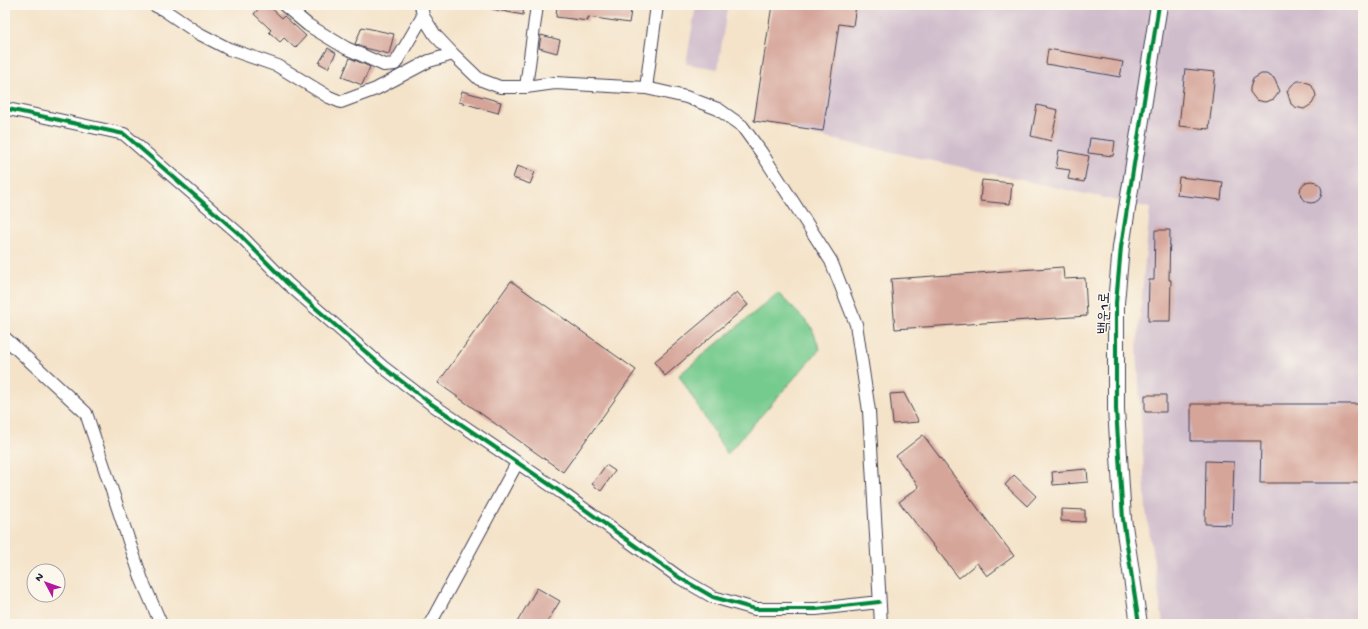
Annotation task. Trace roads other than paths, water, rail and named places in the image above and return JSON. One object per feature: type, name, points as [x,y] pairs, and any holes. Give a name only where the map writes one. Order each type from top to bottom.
[{"type":"main road","name":"백운1로","points":[[1138,624],[1123,519],[1116,408],[1116,303],[1121,246],[1159,5]]},
{"type":"street","points":[[154,5],[198,33],[229,49],[278,66],[329,97],[341,102],[376,89],[429,61],[453,54]]},
{"type":"street","points":[[284,5],[308,25],[340,44],[384,65],[395,64],[422,11]]},
{"type":"street","points":[[526,88],[537,5]]},
{"type":"street","points":[[646,88],[657,5]]},
{"type":"street","points":[[422,11],[435,35],[453,54],[479,79],[500,87],[526,88],[555,83],[646,88],[686,96],[718,109],[742,126],[761,152],[831,261],[856,324],[869,411],[881,624]]},
{"type":"street","points":[[5,111],[8,109],[124,134],[238,233],[287,283],[383,367],[430,403],[518,463],[680,578],[713,597],[755,609],[816,610],[879,602]]},
{"type":"street","points":[[5,338],[86,413],[142,580],[161,624]]},
{"type":"street","points":[[430,624],[518,463]]}]
